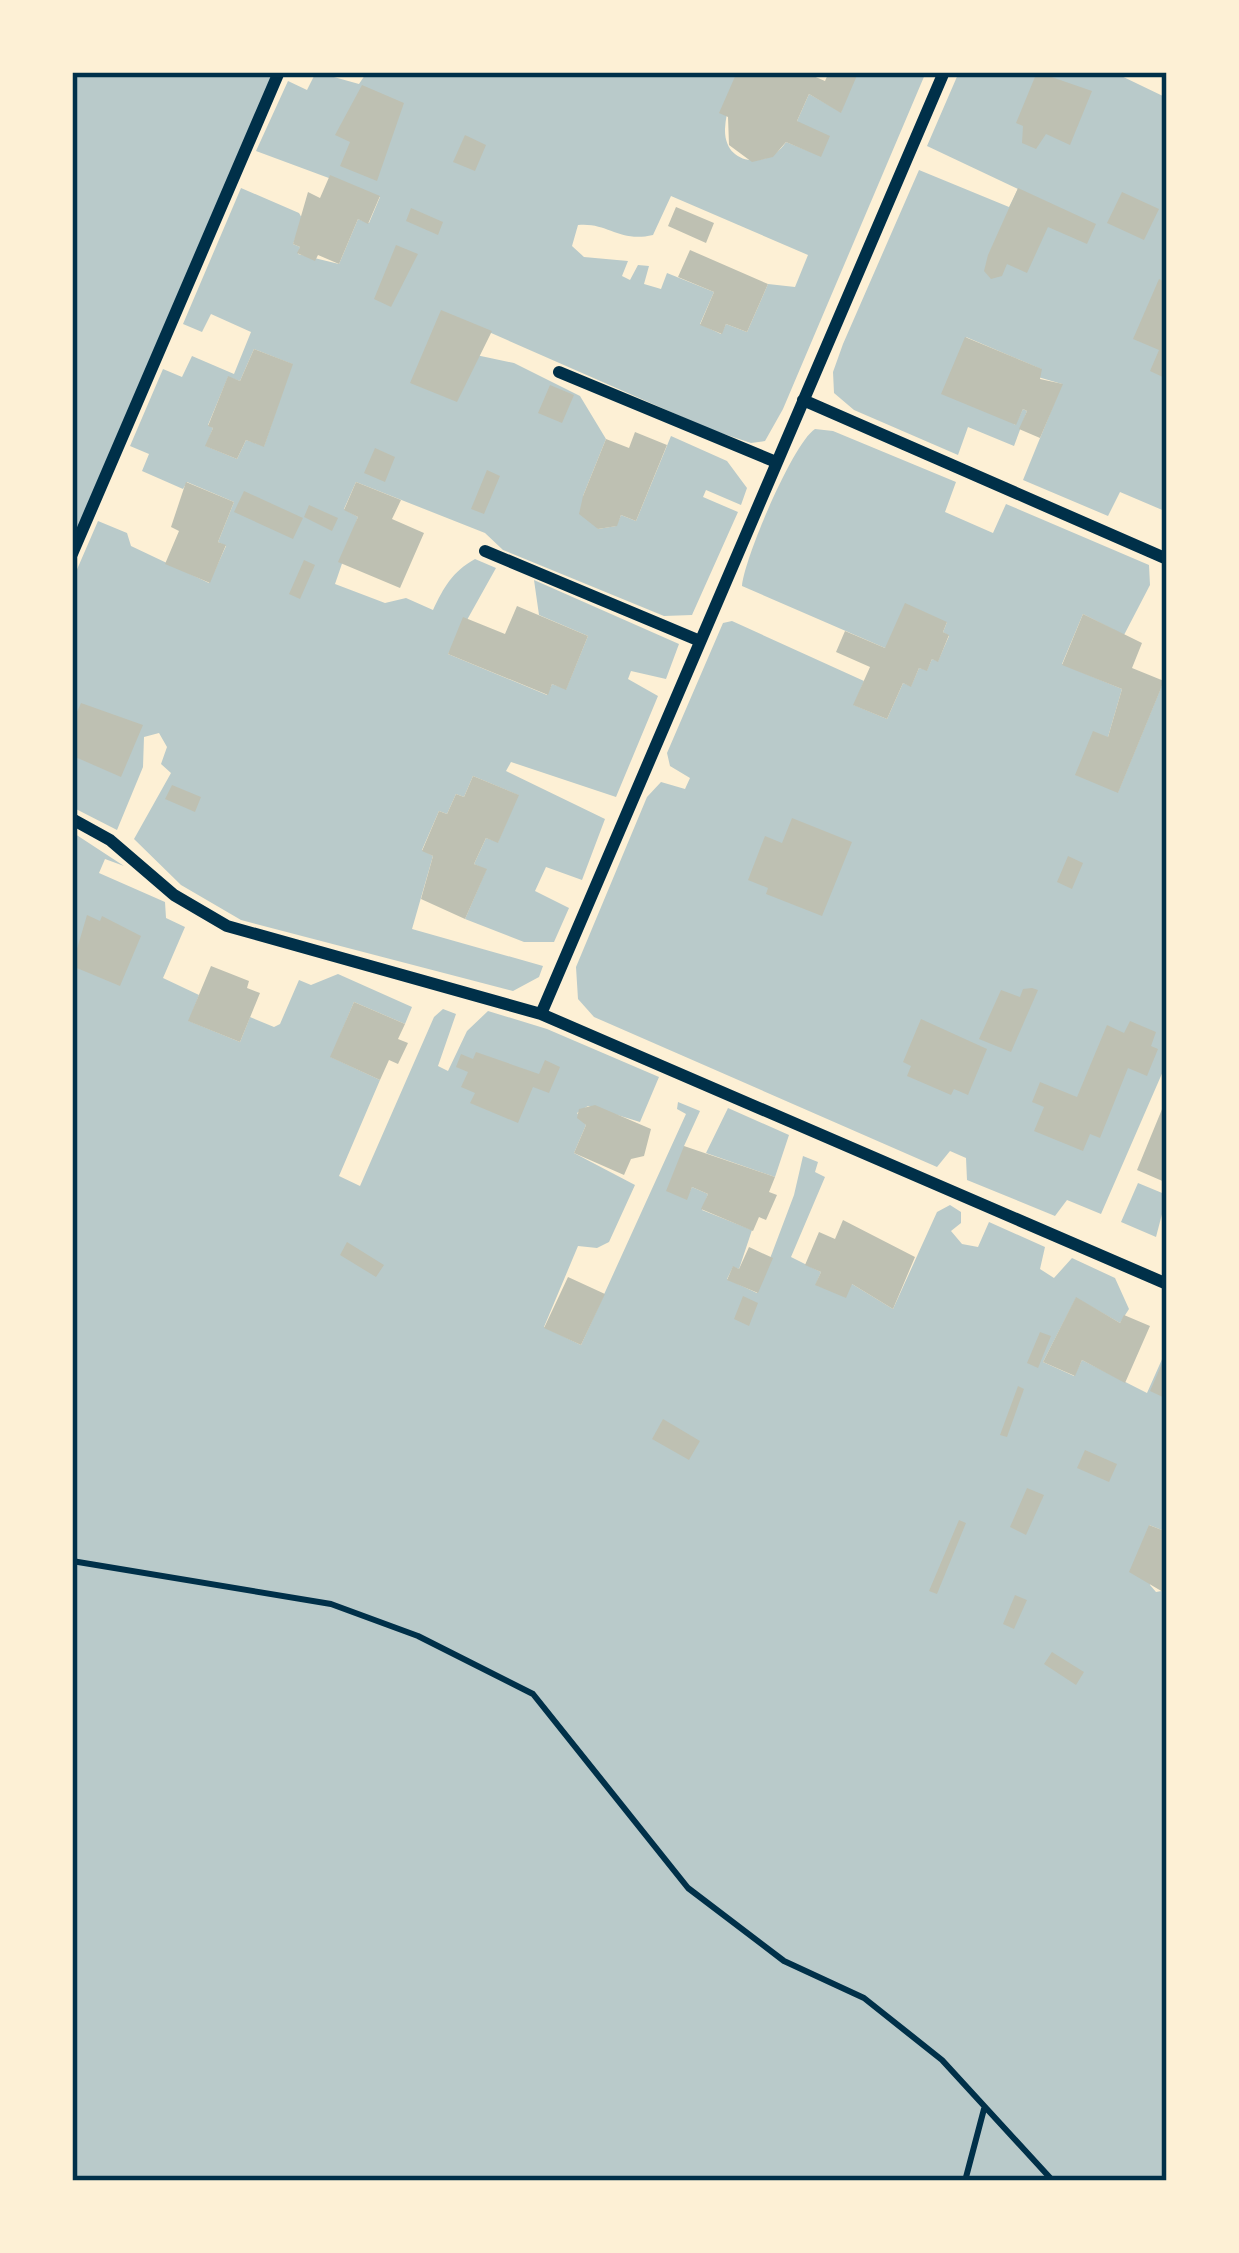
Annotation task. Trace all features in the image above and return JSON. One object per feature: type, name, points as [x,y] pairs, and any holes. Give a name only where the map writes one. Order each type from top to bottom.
[{"type":"street","points":[[72,554],[279,72]]},
{"type":"street","points":[[541,1014],[944,72]]},
{"type":"street","points":[[559,372],[776,462]]},
{"type":"street","points":[[803,400],[1167,559]]},
{"type":"street","points":[[485,551],[700,641]]},
{"type":"street","points":[[72,819],[110,840],[174,895],[250,936],[346,957],[541,1014],[1167,1284]]},
{"type":"path","points":[[72,1561],[331,1604],[418,1636],[533,1694],[688,1888],[784,1961],[864,1998],[942,2060],[1053,2181]]},
{"type":"path","points":[[965,2181],[984,2109]]},
{"type":"shaded area","points":[[72,72],[279,72],[72,554]]},
{"type":"shaded area","points":[[316,72],[359,84],[367,72],[737,72],[725,129],[727,142],[739,157],[759,160],[786,142],[821,156],[797,121],[809,94],[841,112],[856,72],[926,72],[783,409],[765,441],[751,443],[712,430],[441,311],[476,355],[514,363],[580,396],[606,439],[583,496],[598,529],[616,526],[621,515],[636,521],[671,436],[727,461],[747,488],[741,505],[706,490],[703,497],[738,512],[692,615],[664,616],[503,550],[485,533],[356,482],[344,509],[358,517],[335,584],[385,603],[406,598],[433,610],[467,564],[475,559],[496,568],[448,654],[547,695],[552,684],[566,689],[588,636],[539,615],[534,580],[679,644],[666,679],[631,671],[628,679],[658,696],[616,797],[511,762],[506,771],[605,819],[582,880],[546,867],[535,891],[569,908],[554,942],[524,942],[465,919],[486,870],[474,864],[486,838],[498,842],[518,795],[473,776],[464,797],[456,794],[447,814],[439,811],[422,850],[433,856],[412,929],[543,966],[539,977],[513,991],[241,920],[181,885],[134,839],[171,773],[161,764],[167,747],[159,733],[144,737],[143,767],[117,830],[72,807],[72,581],[98,521],[127,533],[131,546],[209,583],[226,546],[218,542],[234,502],[187,482],[183,489],[142,471],[149,454],[130,446],[163,369],[182,377],[192,356],[234,374],[251,332],[211,314],[202,332],[183,324],[241,188],[299,213],[303,220],[293,244],[300,247],[298,254],[339,264],[358,219],[369,223],[380,197],[256,151],[288,81],[307,90]],"holes":[[[671,196],[808,255],[795,287],[768,284],[747,332],[726,324],[721,334],[700,324],[714,292],[667,273],[661,289],[644,284],[649,266],[638,265],[630,280],[622,276],[628,261],[584,257],[572,246],[578,225],[631,236],[653,235]],[[254,349],[292,364],[264,446],[246,440],[237,459],[206,446],[213,428],[208,425],[228,377],[240,381]]]},
{"type":"shaded area","points":[[959,72],[1113,72],[1167,98],[1167,512],[1120,492],[1108,516],[1023,480],[1062,384],[1038,377],[1041,369],[966,337],[1015,425],[1023,409],[1027,411],[1014,446],[968,427],[958,455],[854,410],[834,393],[833,372],[843,344],[919,170],[1009,207],[1018,189],[927,146]]},
{"type":"shaded area","points":[[815,429],[833,431],[956,482],[945,512],[993,533],[1006,504],[1149,565],[1150,585],[1124,635],[1083,614],[1062,664],[1122,689],[1108,737],[1118,792],[1167,673],[1167,1062],[1101,1214],[1067,1200],[1055,1216],[967,1180],[966,1158],[950,1151],[937,1167],[594,1017],[578,999],[576,967],[647,797],[661,782],[685,789],[690,778],[670,766],[667,753],[723,623],[732,621],[864,681],[854,705],[887,719],[903,683],[911,686],[919,668],[927,670],[932,659],[938,661],[949,636],[943,632],[947,622],[885,648],[742,586],[771,503]]},
{"type":"shaded area","points":[[72,832],[124,866],[105,859],[99,873],[165,902],[166,918],[185,927],[163,978],[199,995],[189,1021],[240,1042],[250,1017],[274,1027],[280,1024],[299,980],[311,985],[338,974],[412,1007],[405,1024],[354,1002],[331,1057],[380,1080],[339,1176],[360,1186],[434,1017],[443,1009],[456,1014],[438,1066],[448,1071],[467,1031],[488,1011],[547,1029],[659,1077],[640,1122],[588,1106],[577,1113],[586,1125],[574,1153],[635,1185],[609,1242],[597,1248],[578,1246],[544,1327],[581,1345],[686,1114],[677,1109],[678,1102],[700,1111],[684,1146],[686,1199],[692,1187],[708,1194],[702,1210],[752,1230],[739,1269],[733,1267],[727,1279],[757,1293],[794,1195],[803,1156],[818,1162],[815,1172],[825,1177],[791,1257],[821,1272],[816,1284],[852,1284],[893,1309],[937,1212],[950,1205],[961,1212],[961,1223],[951,1231],[962,1244],[978,1247],[989,1222],[1045,1247],[1040,1269],[1054,1278],[1072,1258],[1115,1278],[1129,1309],[1120,1323],[1076,1298],[1043,1362],[1074,1376],[1082,1360],[1147,1393],[1167,1348],[1167,1532],[1149,1525],[1150,1585],[1156,1592],[1167,1590],[1167,2181],[72,2181]]},
{"type":"shaded area","points":[[728,1108],[789,1135],[775,1177],[706,1153]]},
{"type":"shaded area","points":[[1138,1183],[1167,1195],[1156,1237],[1121,1222]]},
{"type":"building","points":[[737,72],[804,72],[825,81],[829,72],[858,73],[841,113],[809,94],[797,121],[830,136],[821,157],[786,142],[773,157],[752,162],[729,145],[728,117],[719,113]]},
{"type":"building","points":[[1037,72],[1092,91],[1070,145],[1046,134],[1036,149],[1022,143],[1023,126],[1016,123]]},
{"type":"building","points":[[362,85],[404,103],[377,181],[340,166],[350,142],[335,135]]},
{"type":"building","points":[[465,135],[486,145],[475,171],[453,162]]},
{"type":"building","points":[[330,175],[380,196],[368,224],[358,219],[339,264],[318,255],[315,261],[297,253],[300,247],[293,244],[308,192],[320,198]]},
{"type":"building","points":[[1018,188],[1096,224],[1087,244],[1048,227],[1027,273],[1007,264],[1002,276],[991,279],[984,271],[988,255]]},
{"type":"building","points":[[1122,192],[1159,209],[1144,240],[1107,223]]},
{"type":"building","points":[[676,207],[714,223],[706,243],[668,226]]},
{"type":"building","points":[[411,208],[443,222],[438,235],[406,221]]},
{"type":"building","points":[[396,245],[418,254],[391,307],[374,299]]},
{"type":"building","points":[[690,250],[768,284],[747,332],[726,324],[722,334],[700,325],[714,292],[678,277]]},
{"type":"building","points":[[1159,279],[1167,283],[1167,379],[1150,371],[1159,350],[1133,339]]},
{"type":"building","points":[[441,310],[492,331],[457,402],[410,383]]},
{"type":"building","points":[[965,337],[1042,369],[1040,379],[1063,384],[1040,438],[1019,429],[1027,411],[1023,409],[1016,425],[941,394]]},
{"type":"building","points":[[254,349],[293,364],[264,447],[246,440],[237,459],[205,446],[213,428],[208,426],[228,376],[240,381]]},
{"type":"building","points":[[550,385],[574,395],[562,423],[538,413]]},
{"type":"building","points":[[635,432],[667,445],[636,521],[621,515],[617,526],[598,529],[579,514],[583,496],[606,439],[629,448]]},
{"type":"building","points":[[375,448],[395,457],[385,482],[364,473]]},
{"type":"building","points":[[487,470],[500,476],[484,514],[471,509]]},
{"type":"building","points":[[186,482],[234,502],[218,542],[226,545],[210,583],[165,564],[179,531],[171,527]]},
{"type":"building","points":[[356,482],[401,500],[392,519],[424,533],[400,588],[338,562],[358,517],[344,510]]},
{"type":"building","points":[[244,491],[303,518],[293,539],[234,512]]},
{"type":"building","points":[[309,505],[338,518],[332,531],[304,517]]},
{"type":"building","points":[[304,560],[315,565],[300,599],[289,594]]},
{"type":"building","points":[[905,603],[947,622],[943,632],[949,635],[938,662],[932,659],[927,671],[919,668],[911,687],[903,683],[887,719],[853,705],[870,667],[836,652],[845,631],[885,648]]},
{"type":"building","points":[[517,606],[588,636],[566,690],[552,684],[548,695],[448,654],[463,617],[505,634]]},
{"type":"building","points":[[1083,614],[1142,643],[1132,668],[1164,681],[1118,793],[1075,775],[1093,731],[1108,737],[1122,689],[1062,665]]},
{"type":"building","points":[[81,703],[143,725],[121,777],[73,756],[72,723]]},
{"type":"building","points":[[473,776],[519,795],[498,843],[486,838],[474,864],[487,869],[465,919],[421,899],[433,856],[422,851],[439,811],[447,814],[456,794],[464,797]]},
{"type":"building","points":[[172,785],[201,797],[195,812],[165,799]]},
{"type":"building","points":[[792,818],[852,842],[822,916],[766,894],[768,888],[748,880],[765,836],[782,843]]},
{"type":"building","points":[[1068,856],[1083,863],[1072,889],[1057,882]]},
{"type":"building","points":[[87,915],[100,921],[102,916],[141,936],[120,986],[72,966]]},
{"type":"building","points":[[211,966],[249,981],[247,988],[260,993],[240,1042],[188,1021]]},
{"type":"building","points":[[1023,989],[1038,990],[1011,1052],[979,1039],[1001,990],[1020,997]]},
{"type":"building","points":[[354,1002],[405,1024],[398,1039],[408,1043],[398,1064],[389,1060],[380,1080],[330,1057]]},
{"type":"building","points":[[921,1019],[987,1049],[968,1095],[954,1089],[951,1095],[907,1076],[911,1066],[903,1062]]},
{"type":"building","points":[[1130,1021],[1156,1032],[1151,1046],[1158,1049],[1147,1076],[1128,1068],[1100,1138],[1090,1134],[1083,1151],[1034,1131],[1044,1107],[1032,1102],[1040,1082],[1077,1097],[1107,1025],[1124,1033]]},
{"type":"building","points":[[476,1052],[539,1074],[545,1060],[560,1067],[549,1093],[533,1087],[518,1123],[470,1103],[475,1093],[461,1087],[468,1072],[456,1067],[461,1054],[473,1059]]},
{"type":"building","points":[[1167,1097],[1167,1183],[1137,1170]]},
{"type":"building","points":[[595,1105],[651,1129],[644,1156],[631,1159],[624,1175],[574,1153],[586,1125],[577,1118],[579,1109]]},
{"type":"building","points":[[684,1146],[775,1177],[769,1192],[777,1195],[766,1220],[759,1217],[753,1231],[701,1209],[708,1194],[692,1187],[687,1200],[666,1191]]},
{"type":"building","points":[[843,1220],[915,1257],[893,1309],[852,1284],[846,1298],[815,1285],[821,1272],[805,1265],[819,1232],[835,1239]]},
{"type":"building","points":[[347,1242],[384,1265],[376,1277],[340,1255]]},
{"type":"building","points":[[749,1247],[773,1258],[758,1293],[727,1280],[733,1266],[739,1269]]},
{"type":"building","points":[[568,1277],[605,1294],[581,1345],[544,1328]]},
{"type":"building","points":[[743,1296],[758,1303],[749,1326],[734,1319]]},
{"type":"building","points":[[1076,1297],[1120,1323],[1124,1315],[1150,1326],[1125,1383],[1082,1360],[1075,1376],[1043,1362]]},
{"type":"building","points":[[1040,1332],[1051,1336],[1038,1368],[1027,1363]]},
{"type":"building","points":[[1167,1352],[1167,1399],[1150,1391]]},
{"type":"building","points":[[1018,1386],[1024,1389],[1007,1437],[1000,1435]]},
{"type":"building","points":[[663,1419],[700,1441],[689,1460],[652,1439]]},
{"type":"building","points":[[1085,1450],[1117,1464],[1109,1482],[1077,1468]]},
{"type":"building","points":[[1027,1488],[1044,1495],[1026,1535],[1010,1527]]},
{"type":"building","points":[[959,1520],[966,1523],[937,1594],[929,1591]]},
{"type":"building","points":[[1149,1525],[1167,1532],[1163,1592],[1129,1572]]},
{"type":"building","points":[[1015,1595],[1027,1600],[1014,1629],[1003,1624]]},
{"type":"building","points":[[1052,1652],[1084,1672],[1076,1685],[1044,1664]]}]
